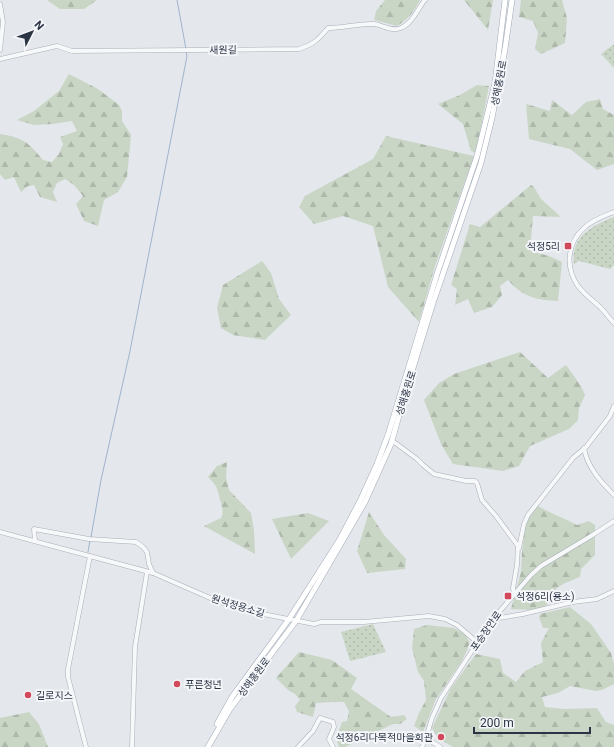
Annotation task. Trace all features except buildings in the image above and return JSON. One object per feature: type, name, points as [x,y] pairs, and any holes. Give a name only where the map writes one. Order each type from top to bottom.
[{"type":"main road","name":"성해홍원로","points":[[204,747],[232,697],[289,619],[340,538],[378,464],[437,274],[478,156],[495,83],[505,0]]},
{"type":"main road","name":"성해홍원로","points":[[208,747],[230,709],[296,621],[365,502],[391,444],[433,303],[481,163],[492,118],[512,0]]},
{"type":"street","name":"새원길","points":[[0,59],[57,46],[72,51],[299,49],[320,39],[328,28],[375,24],[387,28],[400,28],[405,26],[425,0]]},
{"type":"street","points":[[0,4],[3,22],[0,50]]},
{"type":"street","points":[[614,212],[603,216],[584,227],[572,243],[569,260],[573,277],[582,291],[601,308],[614,323]]},
{"type":"street","points":[[514,595],[513,588],[519,552],[524,524],[528,515],[573,458],[584,448],[610,416],[614,406]]},
{"type":"street","points":[[394,442],[434,474],[466,481],[475,481],[482,500],[518,546],[519,552]]},
{"type":"street","points":[[584,448],[585,456],[590,468],[614,495]]},
{"type":"street","name":"포승장안로","points":[[422,747],[441,698],[493,619],[531,575],[541,566],[614,521]]},
{"type":"street","points":[[35,541],[34,529],[91,540],[136,542],[147,552],[149,564],[153,573]]},
{"type":"street","name":"원석정용소길","points":[[0,532],[153,573],[217,601],[248,611],[314,624],[321,622],[364,622],[429,616],[457,625],[477,642]]},
{"type":"street","points":[[86,747],[68,677],[68,668],[90,556]]},
{"type":"street","points":[[132,747],[134,660],[146,572]]},
{"type":"street","points":[[493,619],[599,598],[614,591]]},
{"type":"street","points":[[298,747],[314,731],[320,718],[333,722],[334,727],[329,739],[333,747]]},
{"type":"street","points":[[426,738],[440,747]]},
{"type":"green space","points":[[47,0],[97,0],[84,9],[60,9]]},
{"type":"green space","points":[[385,0],[420,0],[405,21],[397,26],[374,20],[376,11]]},
{"type":"green space","points":[[464,0],[493,0],[488,30]]},
{"type":"green space","points":[[521,0],[562,0],[567,18],[565,43],[541,54],[535,49],[538,33],[533,21],[519,17]]},
{"type":"green space","points":[[614,44],[614,68],[601,54]]},
{"type":"green space","points":[[69,74],[98,89],[119,105],[122,111],[122,121],[131,135],[127,177],[118,192],[104,200],[98,226],[84,221],[76,204],[83,196],[74,185],[65,179],[57,183],[53,192],[57,202],[40,197],[34,185],[28,186],[21,192],[14,177],[5,180],[0,174],[0,134],[20,139],[29,145],[43,160],[52,162],[59,154],[63,144],[60,137],[77,131],[72,121],[34,125],[17,120],[34,111],[59,91]]},
{"type":"green space","points":[[477,85],[489,86],[476,153],[471,151],[463,124],[438,104],[460,95]]},
{"type":"green space","points":[[600,99],[603,109],[614,115],[614,164],[597,170],[570,149],[529,139],[526,104],[550,111],[552,100],[572,115],[586,102]]},
{"type":"green space","points":[[386,136],[474,156],[435,266],[419,322],[388,287],[373,226],[343,216],[314,224],[299,207],[305,196],[373,159]]},
{"type":"green space","points":[[531,185],[534,187],[541,199],[561,217],[533,216],[530,251],[549,256],[562,262],[558,301],[543,300],[525,294],[508,280],[500,286],[502,295],[492,307],[474,313],[468,299],[455,305],[457,289],[451,285],[470,224],[480,227]]},
{"type":"green space","points":[[614,217],[614,265],[610,269],[579,261],[574,264],[574,255],[579,239],[591,228]]},
{"type":"green space","points":[[262,261],[271,273],[279,299],[291,315],[265,340],[233,335],[221,328],[217,308],[223,285]]},
{"type":"green space","points":[[520,352],[548,378],[566,365],[581,386],[585,395],[579,408],[578,420],[569,429],[530,446],[519,466],[503,471],[453,464],[441,444],[424,400],[439,383],[454,374]]},
{"type":"green space","points":[[227,462],[226,477],[229,490],[251,513],[254,531],[255,554],[204,526],[221,518],[222,516],[223,512],[217,489],[208,477],[217,466]]},
{"type":"green space","points":[[538,506],[577,525],[589,521],[595,525],[595,555],[581,569],[580,577],[559,586],[555,590],[547,605],[535,610],[511,609],[521,572],[526,521]]},
{"type":"green space","points":[[369,512],[384,535],[406,559],[405,569],[367,573],[357,551]]},
{"type":"green space","points":[[308,513],[329,521],[291,559],[272,519]]},
{"type":"green space","points":[[570,607],[591,624],[611,653],[614,665],[614,684],[602,690],[596,691],[570,686],[558,693],[542,697],[545,707],[564,709],[597,708],[606,722],[614,725],[614,747],[453,747],[438,738],[432,728],[451,688],[476,654],[500,659],[503,673],[516,682],[525,671],[543,662],[541,643],[549,628],[543,628],[539,617],[540,614]]},
{"type":"green space","points":[[373,624],[386,652],[350,661],[341,632]]},
{"type":"green space","points":[[427,625],[454,628],[465,634],[470,643],[462,661],[436,699],[423,732],[414,726],[426,700],[424,681],[418,672],[412,648],[414,629]]},
{"type":"green space","points":[[299,652],[332,660],[357,678],[351,689],[391,717],[404,715],[407,719],[400,724],[393,724],[345,747],[339,747],[337,738],[342,722],[347,721],[349,711],[344,702],[316,703],[313,717],[297,712],[295,706],[300,700],[276,678]]},
{"type":"green space","points":[[29,712],[39,724],[48,747],[0,747],[0,718]]},
{"type":"waterway","points":[[177,0],[186,49]]},
{"type":"waterway","points":[[91,537],[101,480],[130,351],[187,56],[186,52]]},
{"type":"waterway","points":[[88,552],[90,540]]},
{"type":"place","name":"석정5리","points":[[568,246]]},
{"type":"place","name":"석정6리(용소)","points":[[508,596]]},
{"type":"place","name":"푸른청년","points":[[177,684]]},
{"type":"place","name":"길로지스","points":[[28,695]]},
{"type":"place","name":"석정6리다목적마을회관","points":[[441,737]]}]
